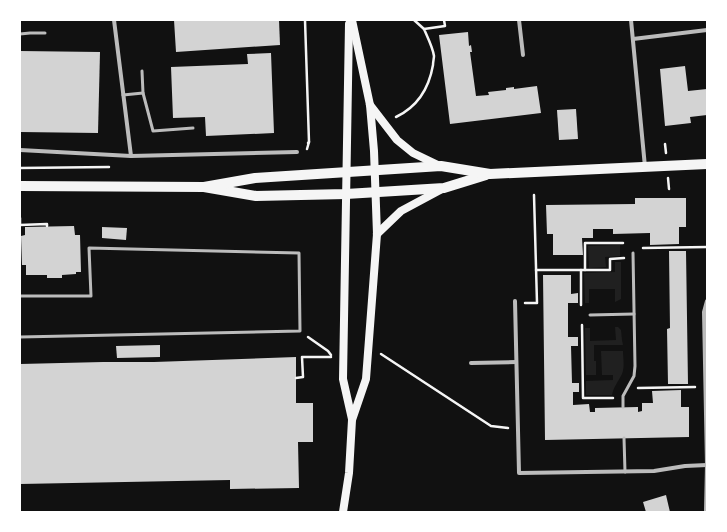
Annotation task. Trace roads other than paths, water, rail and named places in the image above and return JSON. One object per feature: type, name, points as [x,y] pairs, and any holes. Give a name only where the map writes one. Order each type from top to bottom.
[{"type":"main road","points":[[343,512],[352,420],[366,379],[377,234],[375,170],[370,105],[350,20]]},
{"type":"main road","points":[[350,20],[343,379],[352,420]]},
{"type":"main road","points":[[370,105],[397,140],[413,153],[441,166]]},
{"type":"main road","points":[[204,187],[255,178],[441,166],[490,174],[707,164]]},
{"type":"main road","points":[[377,234],[402,211],[444,188],[490,174]]},
{"type":"main road","points":[[20,186],[204,187],[256,196],[376,193],[444,188]]},
{"type":"street","points":[[114,20],[131,156]]},
{"type":"street","points":[[519,20],[523,55]]},
{"type":"street","points":[[631,20],[645,167]]},
{"type":"street","points":[[633,39],[707,30]]},
{"type":"street","points":[[20,150],[131,156],[297,152]]},
{"type":"street","points":[[515,301],[519,473],[654,471],[685,466],[707,465]]},
{"type":"street","points":[[706,512],[707,396],[704,312],[707,301]]},
{"type":"street","points":[[471,363],[516,362]]},
{"type":"lane","points":[[20,34],[45,33]]},
{"type":"lane","points":[[142,71],[143,93],[153,131],[193,128]]},
{"type":"lane","points":[[123,95],[143,93]]},
{"type":"lane","points":[[20,296],[92,296],[90,248],[299,253],[300,331],[20,337]]},
{"type":"lane","points":[[623,408],[623,396],[634,376],[635,366],[633,254]]},
{"type":"lane","points":[[590,315],[634,314]]},
{"type":"lane","points":[[624,438],[625,472]]}]
